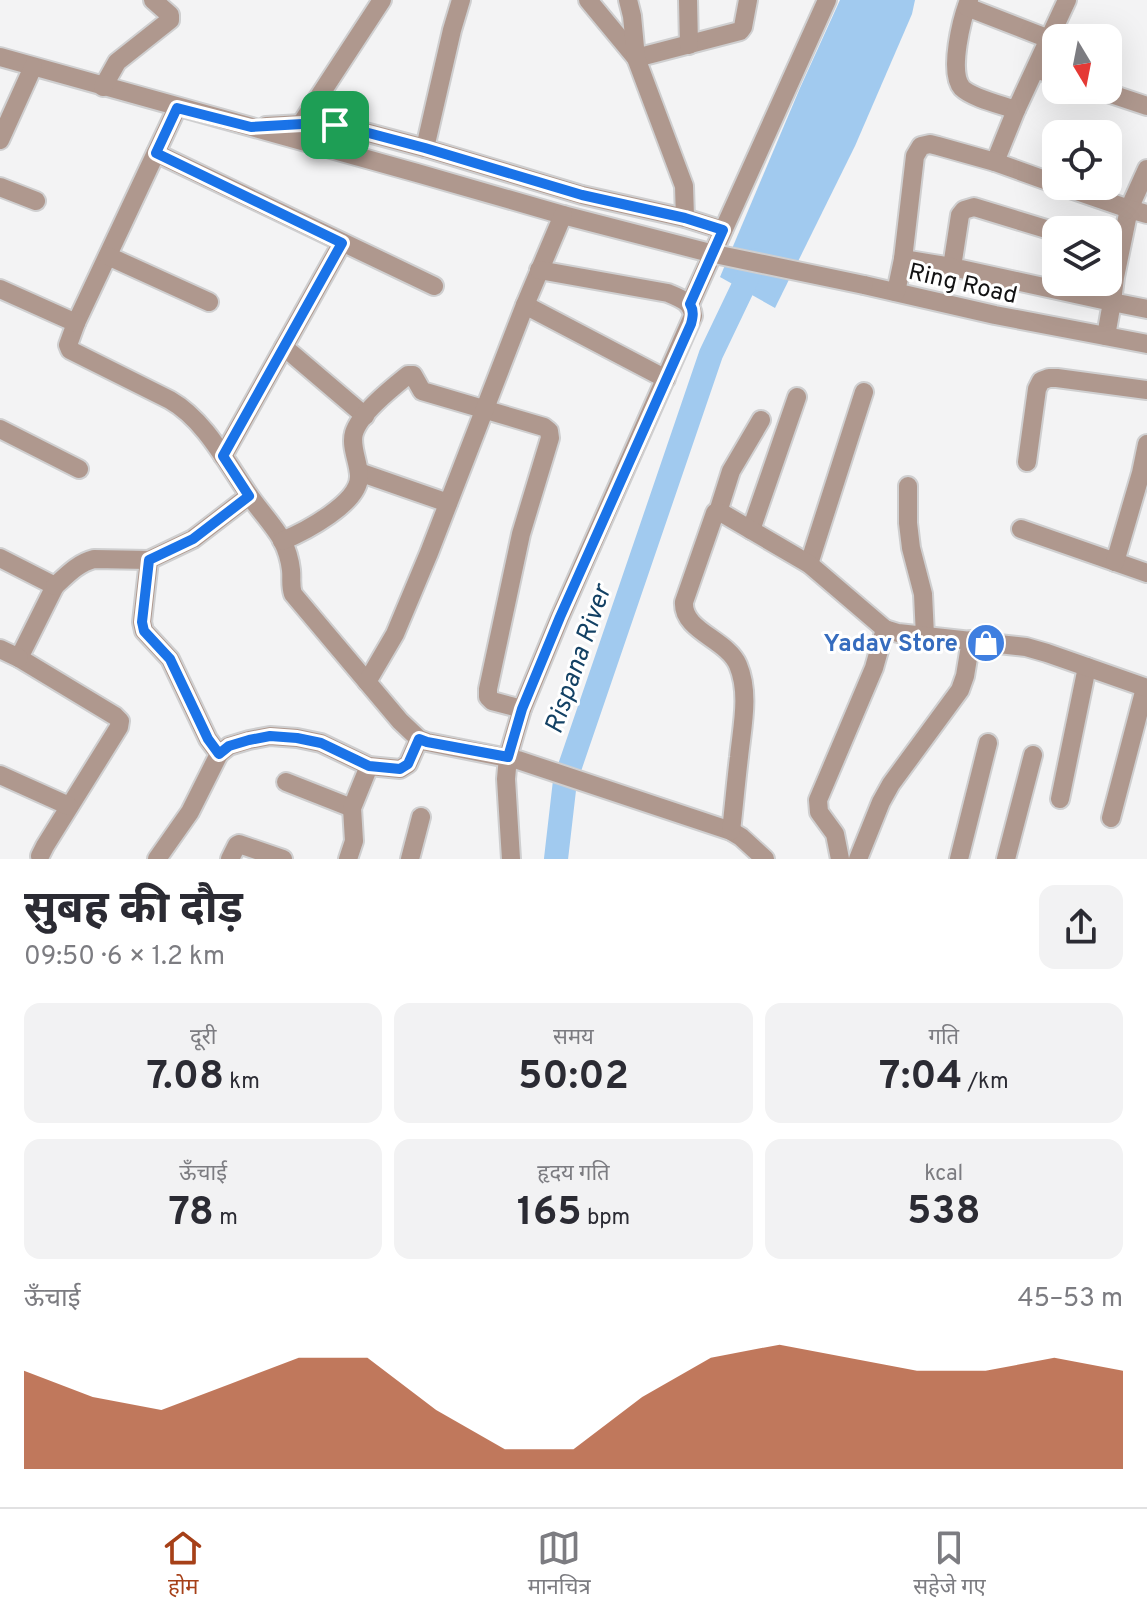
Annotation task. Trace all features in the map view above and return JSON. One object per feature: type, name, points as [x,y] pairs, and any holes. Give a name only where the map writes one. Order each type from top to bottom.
[{"type":"street","points":[[103,87],[117,62],[170,20],[170,15],[153,0]]},
{"type":"street","points":[[301,124],[382,0]]},
{"type":"street","points":[[425,148],[461,0]]},
{"type":"street","points":[[588,0],[636,58]]},
{"type":"street","points":[[628,0],[636,58],[684,186],[685,218]]},
{"type":"street","points":[[688,0],[689,45]]},
{"type":"street","points":[[636,58],[740,31],[748,0]]},
{"type":"street","points":[[690,304],[827,0]]},
{"type":"street","points":[[1056,24],[1067,0]]},
{"type":"street","points":[[1016,110],[970,93],[957,79],[955,62],[968,4],[1042,36]]},
{"type":"street","points":[[995,162],[1042,55]]},
{"type":"street","name":"Ring Road","points":[[0,57],[563,215],[710,253],[995,315],[1147,344]]},
{"type":"street","points":[[0,140],[33,67]]},
{"type":"street","points":[[1036,69],[1042,71]]},
{"type":"street","points":[[1122,98],[1147,106]]},
{"type":"street","points":[[177,108],[76,323],[68,345],[71,352],[182,407],[199,425],[282,541],[291,569],[293,594],[400,721],[419,739],[513,758],[731,831],[765,859]]},
{"type":"street","points":[[251,127],[335,125],[425,148],[582,195],[685,218],[723,230]]},
{"type":"street","points":[[896,292],[915,156],[921,146],[938,146],[1042,179]]},
{"type":"street","points":[[156,153],[434,286]]},
{"type":"street","points":[[1106,336],[1115,277],[1138,212],[1147,169]]},
{"type":"street","points":[[0,187],[36,201]]},
{"type":"street","points":[[1103,200],[1138,212]]},
{"type":"street","points":[[952,267],[960,215],[969,208],[1042,228]]},
{"type":"street","points":[[367,682],[395,634],[563,215]]},
{"type":"street","points":[[223,456],[342,243]]},
{"type":"street","points":[[108,256],[209,302]]},
{"type":"street","points":[[903,259],[1042,283]]},
{"type":"street","points":[[511,859],[506,779],[522,709],[693,316],[690,304],[651,289],[539,270]]},
{"type":"street","points":[[0,289],[76,323]]},
{"type":"street","points":[[1092,296],[1147,309]]},
{"type":"street","points":[[525,305],[666,379]]},
{"type":"street","points":[[284,347],[365,416]]},
{"type":"street","points":[[282,541],[308,529],[337,509],[357,487],[359,472],[354,433],[365,416],[411,374],[422,391],[544,427],[549,431],[550,438],[521,534],[488,689],[488,697],[492,701],[522,709]]},
{"type":"street","points":[[1027,462],[1037,389],[1041,381],[1057,378],[1147,390]]},
{"type":"street","points":[[809,564],[864,392]]},
{"type":"street","points":[[751,530],[797,397]]},
{"type":"street","points":[[720,512],[731,471],[761,420]]},
{"type":"street","points":[[0,429],[79,469]]},
{"type":"street","points":[[1115,562],[1147,444]]},
{"type":"street","points":[[359,472],[448,503]]},
{"type":"street","points":[[908,486],[908,523],[923,594],[925,636]]},
{"type":"street","points":[[19,658],[55,586],[79,564],[94,559],[149,560],[193,539],[249,496]]},
{"type":"street","points":[[731,831],[743,718],[743,682],[733,655],[690,622],[684,609],[712,518],[720,512],[809,564],[885,629],[1026,647],[1146,688],[1111,818]]},
{"type":"street","points":[[1021,529],[1147,573]]},
{"type":"street","points":[[0,558],[55,586]]},
{"type":"street","points":[[149,560],[142,622],[144,630],[170,659],[208,739],[219,754]]},
{"type":"street","points":[[840,859],[837,839],[819,812],[818,800],[874,668],[885,629]]},
{"type":"street","points":[[858,859],[891,784],[960,690],[971,640]]},
{"type":"street","points":[[0,649],[120,721],[69,806],[43,858]]},
{"type":"street","points":[[1060,799],[1087,667]]},
{"type":"street","points":[[157,859],[190,812],[219,754],[229,746],[270,736],[312,740],[369,766],[404,768],[419,739]]},
{"type":"street","points":[[959,859],[988,743]]},
{"type":"street","points":[[1006,859],[1033,755]]},
{"type":"street","points":[[348,859],[354,841],[352,808],[369,766]]},
{"type":"street","points":[[0,775],[69,806]]},
{"type":"street","points":[[286,782],[352,808]]},
{"type":"street","points":[[410,859],[421,817]]},
{"type":"street","points":[[230,859],[239,844],[283,859]]},
{"type":"water","points":[[840,0],[915,0],[912,14],[855,146],[775,308],[720,277]]},
{"type":"waterway","name":"Rispana River","points":[[556,859],[565,781],[711,354],[756,260]]},
{"type":"place","name":"Yadav Store","points":[[986,643]]},
{"type":"route","points":[[177,108],[251,127],[335,125],[425,148],[582,195],[685,218],[723,230],[690,304],[693,309],[691,324],[560,617],[522,709],[508,757],[419,739],[408,764],[400,769],[369,766],[312,740],[270,736],[229,746],[219,754],[208,739],[167,654],[144,631],[142,622],[149,560],[193,539],[249,496],[223,456],[342,243],[156,153],[177,108]]}]
